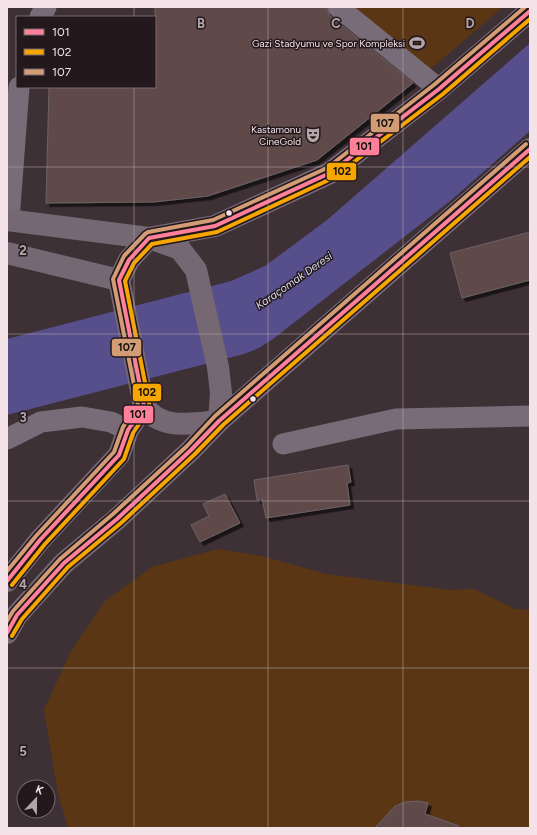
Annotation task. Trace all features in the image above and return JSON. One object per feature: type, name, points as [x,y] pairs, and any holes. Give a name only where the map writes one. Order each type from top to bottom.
[{"type":"highway","points":[[7,633],[17,615],[64,563],[116,519],[191,450],[219,421],[221,393],[218,366],[196,270],[180,249],[149,238],[8,220]]},
{"type":"highway","points":[[149,238],[128,260],[119,280],[144,406],[149,414],[171,423],[184,424],[219,421]]},
{"type":"highway","points":[[7,253],[119,280]]},
{"type":"highway","points":[[7,581],[40,540],[119,455],[128,430],[144,406]]},
{"type":"main road","points":[[149,238],[214,226],[330,173],[439,89],[530,11]]},
{"type":"main road","points":[[219,421],[530,149]]},
{"type":"street","points":[[41,16],[46,7]]},
{"type":"street","points":[[338,7],[439,89]]},
{"type":"street","points":[[8,220],[12,125],[19,88]]},
{"type":"street","points":[[283,444],[396,419],[530,416]]},
{"type":"street","points":[[7,439],[41,422],[82,417],[111,422],[128,430]]},
{"type":"shaded area","name":"Gazi Stadyumu ve Spor Kompleksi","points":[[326,7],[503,7],[419,79]]},
{"type":"shaded area","points":[[218,549],[262,556],[326,574],[450,590],[474,589],[515,609],[530,610],[530,828],[454,828],[446,821],[425,814],[405,802],[390,812],[384,819],[380,828],[68,828],[58,794],[44,710],[71,651],[105,601],[152,567]]},
{"type":"water","name":"Karaçomak Deresi","points":[[530,43],[530,131],[449,202],[273,339],[259,348],[244,354],[7,415],[7,339],[231,281],[265,266],[327,220]]},
{"type":"building","points":[[155,7],[326,7],[330,16],[413,83],[317,160],[208,196],[154,202],[46,203],[49,88],[156,88]]},
{"type":"building","points":[[530,232],[530,280],[462,298],[450,253]]},
{"type":"building","points":[[348,465],[351,482],[347,483],[350,505],[266,518],[262,499],[257,500],[254,480]]},
{"type":"building","points":[[225,494],[240,523],[200,542],[191,525],[209,516],[203,504]]},
{"type":"building","points":[[418,801],[428,803],[425,814],[459,826],[458,828],[375,828],[394,807],[405,802]]},
{"type":"transit line","name":"107","points":[[7,571],[36,536],[114,452],[123,427],[138,405],[113,279],[124,256],[148,232],[213,220],[327,168],[435,84],[525,7]]},
{"type":"transit line","name":"101","points":[[7,581],[40,540],[119,455],[128,430],[144,406],[119,280],[129,260],[149,238],[215,226],[330,173],[439,89],[530,11]]},
{"type":"transit line","name":"102","points":[[12,585],[45,544],[124,459],[133,433],[150,408],[125,281],[134,263],[152,244],[217,232],[333,178],[443,94],[530,19]]},
{"type":"transit line","name":"107","points":[[7,621],[13,611],[60,559],[113,514],[187,446],[215,416],[526,144]]},
{"type":"transit line","name":"101","points":[[7,633],[17,615],[64,563],[117,519],[191,450],[219,421],[530,149]]},
{"type":"transit line","name":"102","points":[[12,636],[22,619],[68,567],[121,523],[195,454],[223,425],[530,157]]},
{"type":"place","name":"Gazi Stadyumu ve Spor Kompleksi","points":[[417,43]]},
{"type":"place","name":"Kastamonu CineGold","points":[[313,135]]}]
